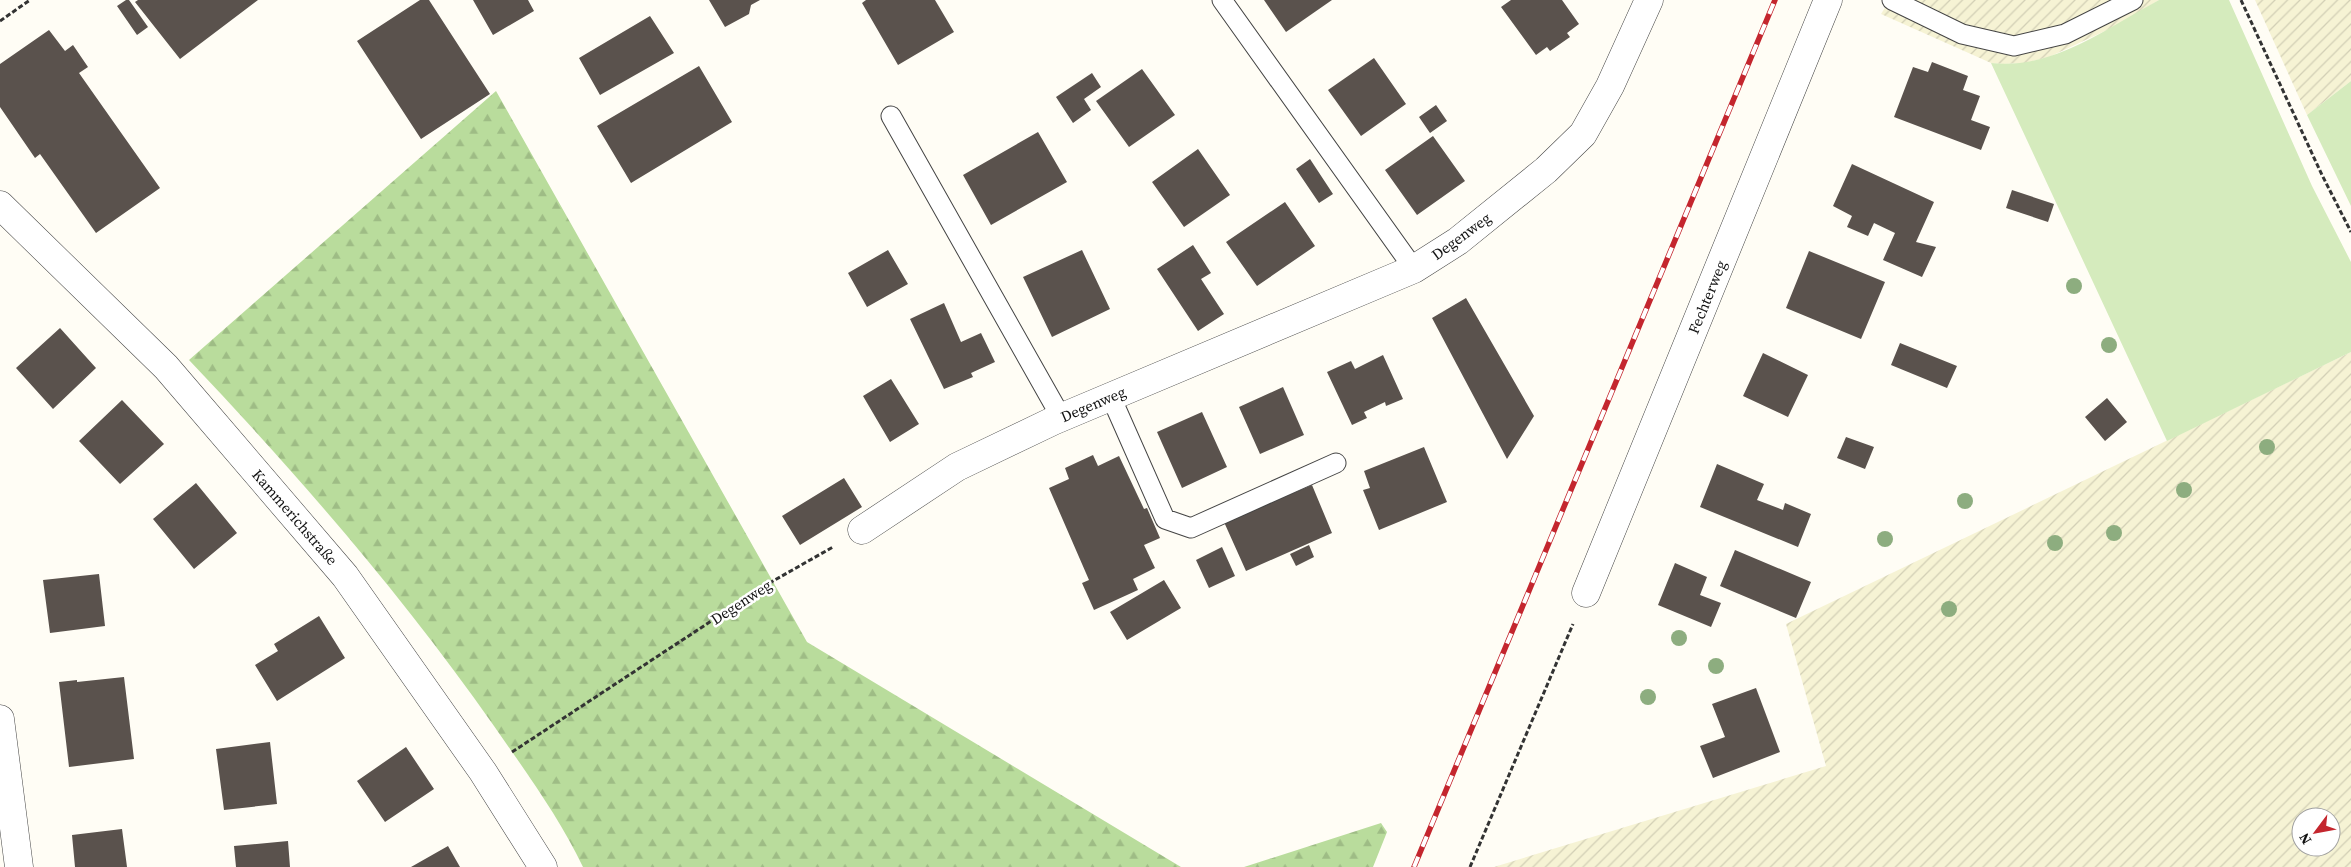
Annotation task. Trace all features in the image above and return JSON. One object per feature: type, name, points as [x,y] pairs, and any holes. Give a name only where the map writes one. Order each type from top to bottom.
[{"type":"street","name":"Degenweg","points":[[862,530],[957,467],[1061,417],[1414,269],[1466,235],[1546,170],[1583,134],[1610,86],[1649,0]]},
{"type":"street","name":"Fechterweg","points":[[1586,593],[1828,0]]},
{"type":"street","name":"Kammerichstraße","points":[[0,205],[166,367],[345,576],[483,772],[543,867]]},
{"type":"street","points":[[0,719],[19,867]]},
{"type":"lane","points":[[1222,0],[1414,269]]},
{"type":"lane","points":[[1892,0],[1962,34],[2014,46],[2065,34],[2133,0]]},
{"type":"lane","points":[[891,116],[1061,417]]},
{"type":"lane","points":[[1111,396],[1165,519],[1191,528],[1336,463]]},
{"type":"path","points":[[0,21],[30,0]]},
{"type":"path","points":[[2241,0],[2322,175],[2351,232]]},
{"type":"path","name":"Degenweg","points":[[483,772],[766,585],[862,530]]},
{"type":"path","points":[[1470,867],[1586,593]]},
{"type":"shaded area","points":[[1890,0],[2159,0],[2120,24],[2049,57],[2025,63],[2003,64],[1991,63],[1881,14]]},
{"type":"shaded area","points":[[2255,0],[2351,0],[2351,81],[2307,115]]},
{"type":"shaded area","points":[[2351,352],[2351,867],[1494,867],[1826,766],[1786,624]]},
{"type":"green space","points":[[2159,0],[2229,0],[2312,186],[2351,262],[2351,352],[2167,441],[1991,63],[2014,63],[2058,54],[2079,45]]},
{"type":"green space","points":[[2351,81],[2351,206],[2307,115]]},
{"type":"green space","points":[[496,91],[807,642],[1181,867],[583,867],[574,848],[530,778],[423,630],[348,537],[270,447],[189,360]]},
{"type":"green space","points":[[1381,823],[1387,832],[1373,867],[1244,867]]},
{"type":"building","points":[[129,0],[148,27],[137,35],[117,6]]},
{"type":"building","points":[[138,0],[258,0],[180,59],[135,2]]},
{"type":"building","points":[[420,0],[429,0],[490,94],[421,139],[357,41]]},
{"type":"building","points":[[473,0],[528,0],[534,11],[493,35]]},
{"type":"building","points":[[709,0],[760,0],[751,5],[749,14],[725,27]]},
{"type":"building","points":[[866,0],[935,0],[954,32],[898,65],[862,3]]},
{"type":"building","points":[[1264,0],[1332,0],[1286,32]]},
{"type":"building","points":[[1511,0],[1562,0],[1579,24],[1567,33],[1570,37],[1550,51],[1547,47],[1536,55],[1501,7]]},
{"type":"building","points":[[650,16],[674,53],[600,95],[579,58]]},
{"type":"building","points":[[49,30],[65,51],[73,45],[88,67],[79,73],[160,188],[96,233],[40,154],[35,158],[0,107],[0,64]]},
{"type":"building","points":[[1374,58],[1406,104],[1361,136],[1328,90]]},
{"type":"building","points":[[1932,62],[1968,76],[1963,90],[1980,96],[1971,120],[1990,127],[1981,150],[1894,117],[1913,67],[1928,72]]},
{"type":"building","points":[[699,66],[732,122],[631,183],[597,126]]},
{"type":"building","points":[[1142,69],[1175,115],[1129,147],[1096,101]]},
{"type":"building","points":[[1092,73],[1101,87],[1084,99],[1091,110],[1073,123],[1056,97]]},
{"type":"building","points":[[1436,105],[1447,121],[1430,133],[1419,117]]},
{"type":"building","points":[[1038,132],[1067,182],[991,225],[963,175]]},
{"type":"building","points":[[1433,136],[1465,181],[1417,215],[1385,170]]},
{"type":"building","points":[[1198,149],[1230,195],[1184,227],[1152,182]]},
{"type":"building","points":[[1310,159],[1333,194],[1319,203],[1296,169]]},
{"type":"building","points":[[1852,164],[1934,202],[1916,242],[1936,247],[1922,277],[1883,260],[1895,233],[1874,223],[1868,236],[1847,227],[1852,216],[1833,206]]},
{"type":"building","points":[[2012,190],[2054,204],[2048,222],[2006,208]]},
{"type":"building","points":[[1285,202],[1315,246],[1257,286],[1226,242]]},
{"type":"building","points":[[1193,245],[1211,273],[1201,279],[1224,314],[1198,331],[1157,269]]},
{"type":"building","points":[[888,250],[908,284],[867,307],[848,273]]},
{"type":"building","points":[[1082,250],[1110,309],[1052,337],[1023,277]]},
{"type":"building","points":[[1809,251],[1885,282],[1861,339],[1786,308]]},
{"type":"building","points":[[1466,298],[1534,416],[1507,459],[1432,318]]},
{"type":"building","points":[[944,303],[961,342],[981,333],[995,362],[971,373],[973,377],[944,389],[910,319]]},
{"type":"building","points":[[60,328],[96,368],[53,409],[16,368]]},
{"type":"building","points":[[1900,343],[1957,366],[1947,388],[1891,365]]},
{"type":"building","points":[[1763,353],[1808,375],[1788,417],[1743,396]]},
{"type":"building","points":[[1383,355],[1403,399],[1386,406],[1385,402],[1364,412],[1367,418],[1352,425],[1327,372],[1351,361],[1355,369]]},
{"type":"building","points":[[891,379],[919,424],[890,442],[863,396]]},
{"type":"building","points":[[1283,387],[1304,435],[1260,454],[1239,407]]},
{"type":"building","points":[[2107,398],[2127,422],[2105,441],[2085,417]]},
{"type":"building","points":[[122,400],[164,444],[120,484],[79,441]]},
{"type":"building","points":[[1202,412],[1227,467],[1182,488],[1157,432]]},
{"type":"building","points":[[1846,437],[1874,447],[1865,469],[1837,458]]},
{"type":"building","points":[[1424,447],[1447,502],[1379,530],[1363,490],[1370,488],[1364,471]]},
{"type":"building","points":[[1093,455],[1098,466],[1119,456],[1144,509],[1147,508],[1160,538],[1144,545],[1155,568],[1133,579],[1138,590],[1094,610],[1082,583],[1089,580],[1049,488],[1069,479],[1065,468]]},
{"type":"building","points":[[1717,464],[1764,484],[1757,500],[1783,510],[1785,503],[1811,514],[1798,547],[1700,507]]},
{"type":"building","points":[[844,478],[862,507],[800,545],[782,516]]},
{"type":"building","points":[[196,483],[237,533],[194,569],[153,519]]},
{"type":"building","points":[[1312,485],[1332,533],[1246,571],[1224,522]]},
{"type":"building","points":[[1309,545],[1314,557],[1296,566],[1290,554]]},
{"type":"building","points":[[1222,547],[1235,576],[1209,588],[1196,560]]},
{"type":"building","points":[[1735,550],[1811,582],[1796,618],[1720,586]]},
{"type":"building","points":[[1675,563],[1707,577],[1700,595],[1721,603],[1711,627],[1658,605]]},
{"type":"building","points":[[99,574],[105,626],[50,633],[43,580]]},
{"type":"building","points":[[1164,580],[1181,608],[1127,640],[1110,612]]},
{"type":"building","points":[[319,616],[345,658],[277,701],[255,665],[278,651],[274,644]]},
{"type":"building","points":[[124,677],[134,759],[69,767],[59,682]]},
{"type":"building","points":[[1756,688],[1780,752],[1713,778],[1700,746],[1725,737],[1712,704]]},
{"type":"building","points":[[270,742],[277,804],[224,810],[216,749]]},
{"type":"building","points":[[406,747],[434,789],[385,822],[357,781]]},
{"type":"building","points":[[122,829],[127,867],[75,867],[72,835]]},
{"type":"building","points":[[288,841],[290,867],[236,867],[234,846]]},
{"type":"building","points":[[448,846],[460,867],[411,867]]},
{"type":"railway","points":[[1414,867],[1775,0]]}]
